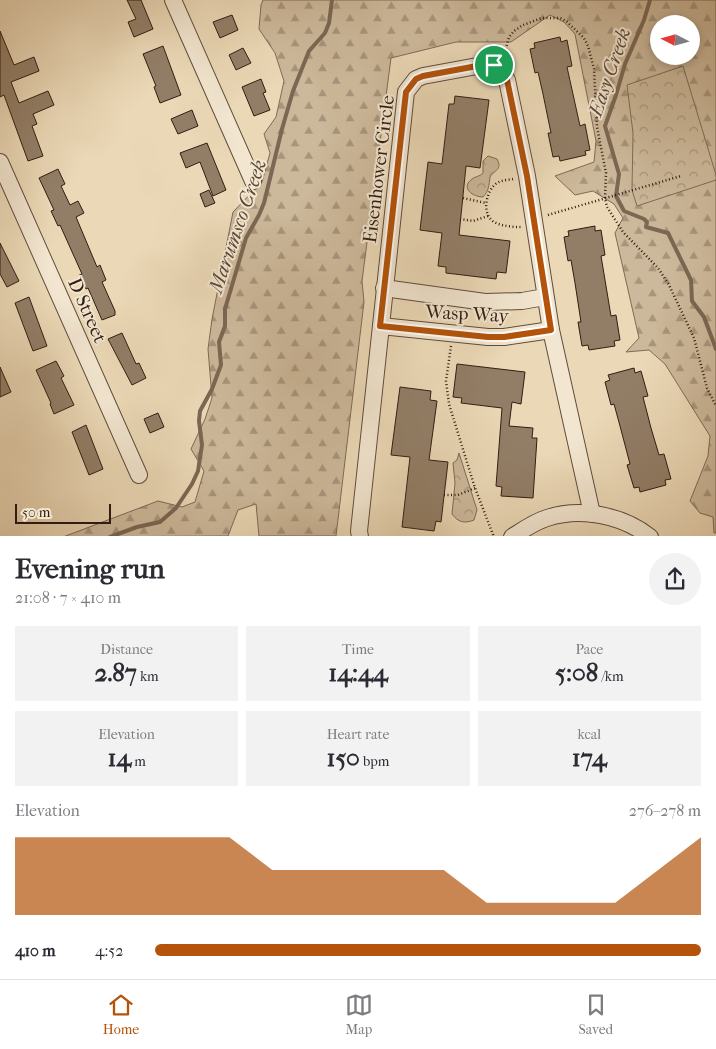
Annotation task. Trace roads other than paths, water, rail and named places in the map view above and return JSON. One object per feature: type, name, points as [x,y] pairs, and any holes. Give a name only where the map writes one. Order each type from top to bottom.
[{"type":"street","points":[[173,0],[254,181]]},
{"type":"street","name":"Eisenhower Circle","points":[[360,536],[380,326],[406,92],[416,79],[423,76],[488,64],[500,69],[507,80],[527,176],[545,297]]},
{"type":"street","name":"D Street","points":[[0,162],[139,475]]},
{"type":"street","name":"Wasp Way","points":[[384,288],[485,302],[545,297]]},
{"type":"street","points":[[545,297],[592,514]]},
{"type":"street","name":"Wasp Way","points":[[380,326],[452,334],[504,337],[551,330]]},
{"type":"street","points":[[512,536],[547,518],[578,513],[610,516],[627,522],[650,536]]},
{"type":"waterway","name":"Marumsco Creek","points":[[113,536],[137,527],[160,522],[176,508],[198,471],[202,445],[199,421],[200,411],[212,389],[221,365],[219,342],[225,326],[225,309],[246,238],[264,203],[293,91],[309,51],[325,33],[329,23],[332,0]]},
{"type":"waterway","name":"Easy Creek","points":[[650,0],[644,20],[625,64],[605,126],[619,174],[616,196],[624,211],[644,219],[647,222],[646,227],[668,233],[691,280],[692,301],[704,317],[716,349]]}]
